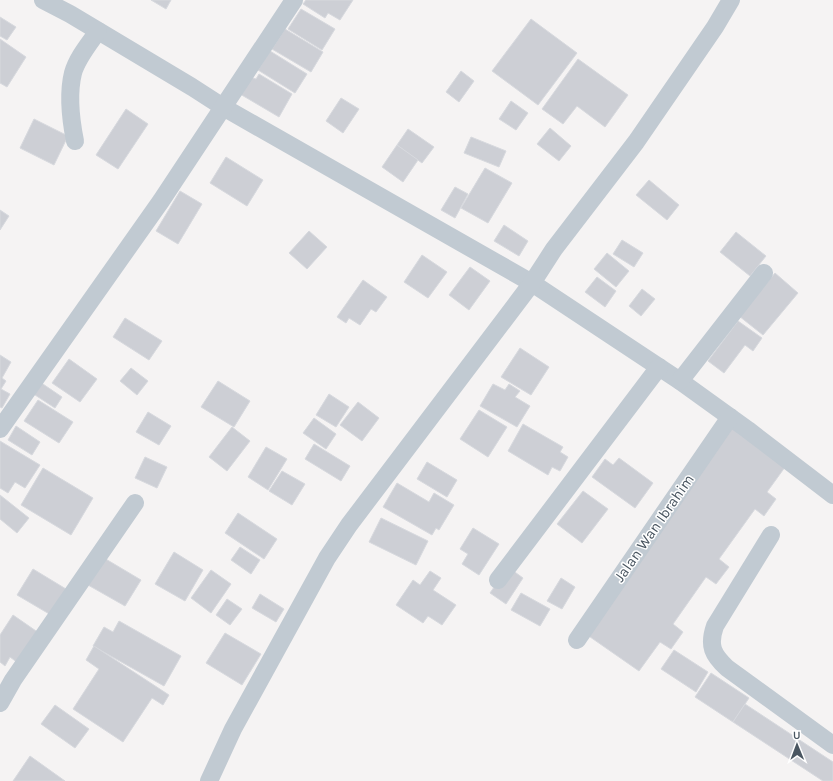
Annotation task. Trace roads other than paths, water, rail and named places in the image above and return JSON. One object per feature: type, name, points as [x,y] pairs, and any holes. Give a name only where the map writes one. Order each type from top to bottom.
[{"type":"street","points":[[43,0],[98,31],[223,107],[532,283],[680,381],[833,495]]},
{"type":"street","points":[[0,429],[157,207],[294,0]]},
{"type":"street","points":[[208,781],[233,729],[327,558],[361,508],[532,283],[554,249],[636,142],[715,27],[731,0]]},
{"type":"street","points":[[75,141],[70,120],[73,73],[80,58],[98,31]]},
{"type":"street","points":[[680,381],[764,273]]},
{"type":"street","points":[[498,580],[659,367]]},
{"type":"street","name":"Jalan Wan Ibrahim","points":[[577,640],[730,417]]},
{"type":"street","points":[[0,703],[7,676],[135,504]]},
{"type":"street","points":[[771,536],[715,626],[712,635],[712,647],[719,661],[727,668],[833,745]]}]
